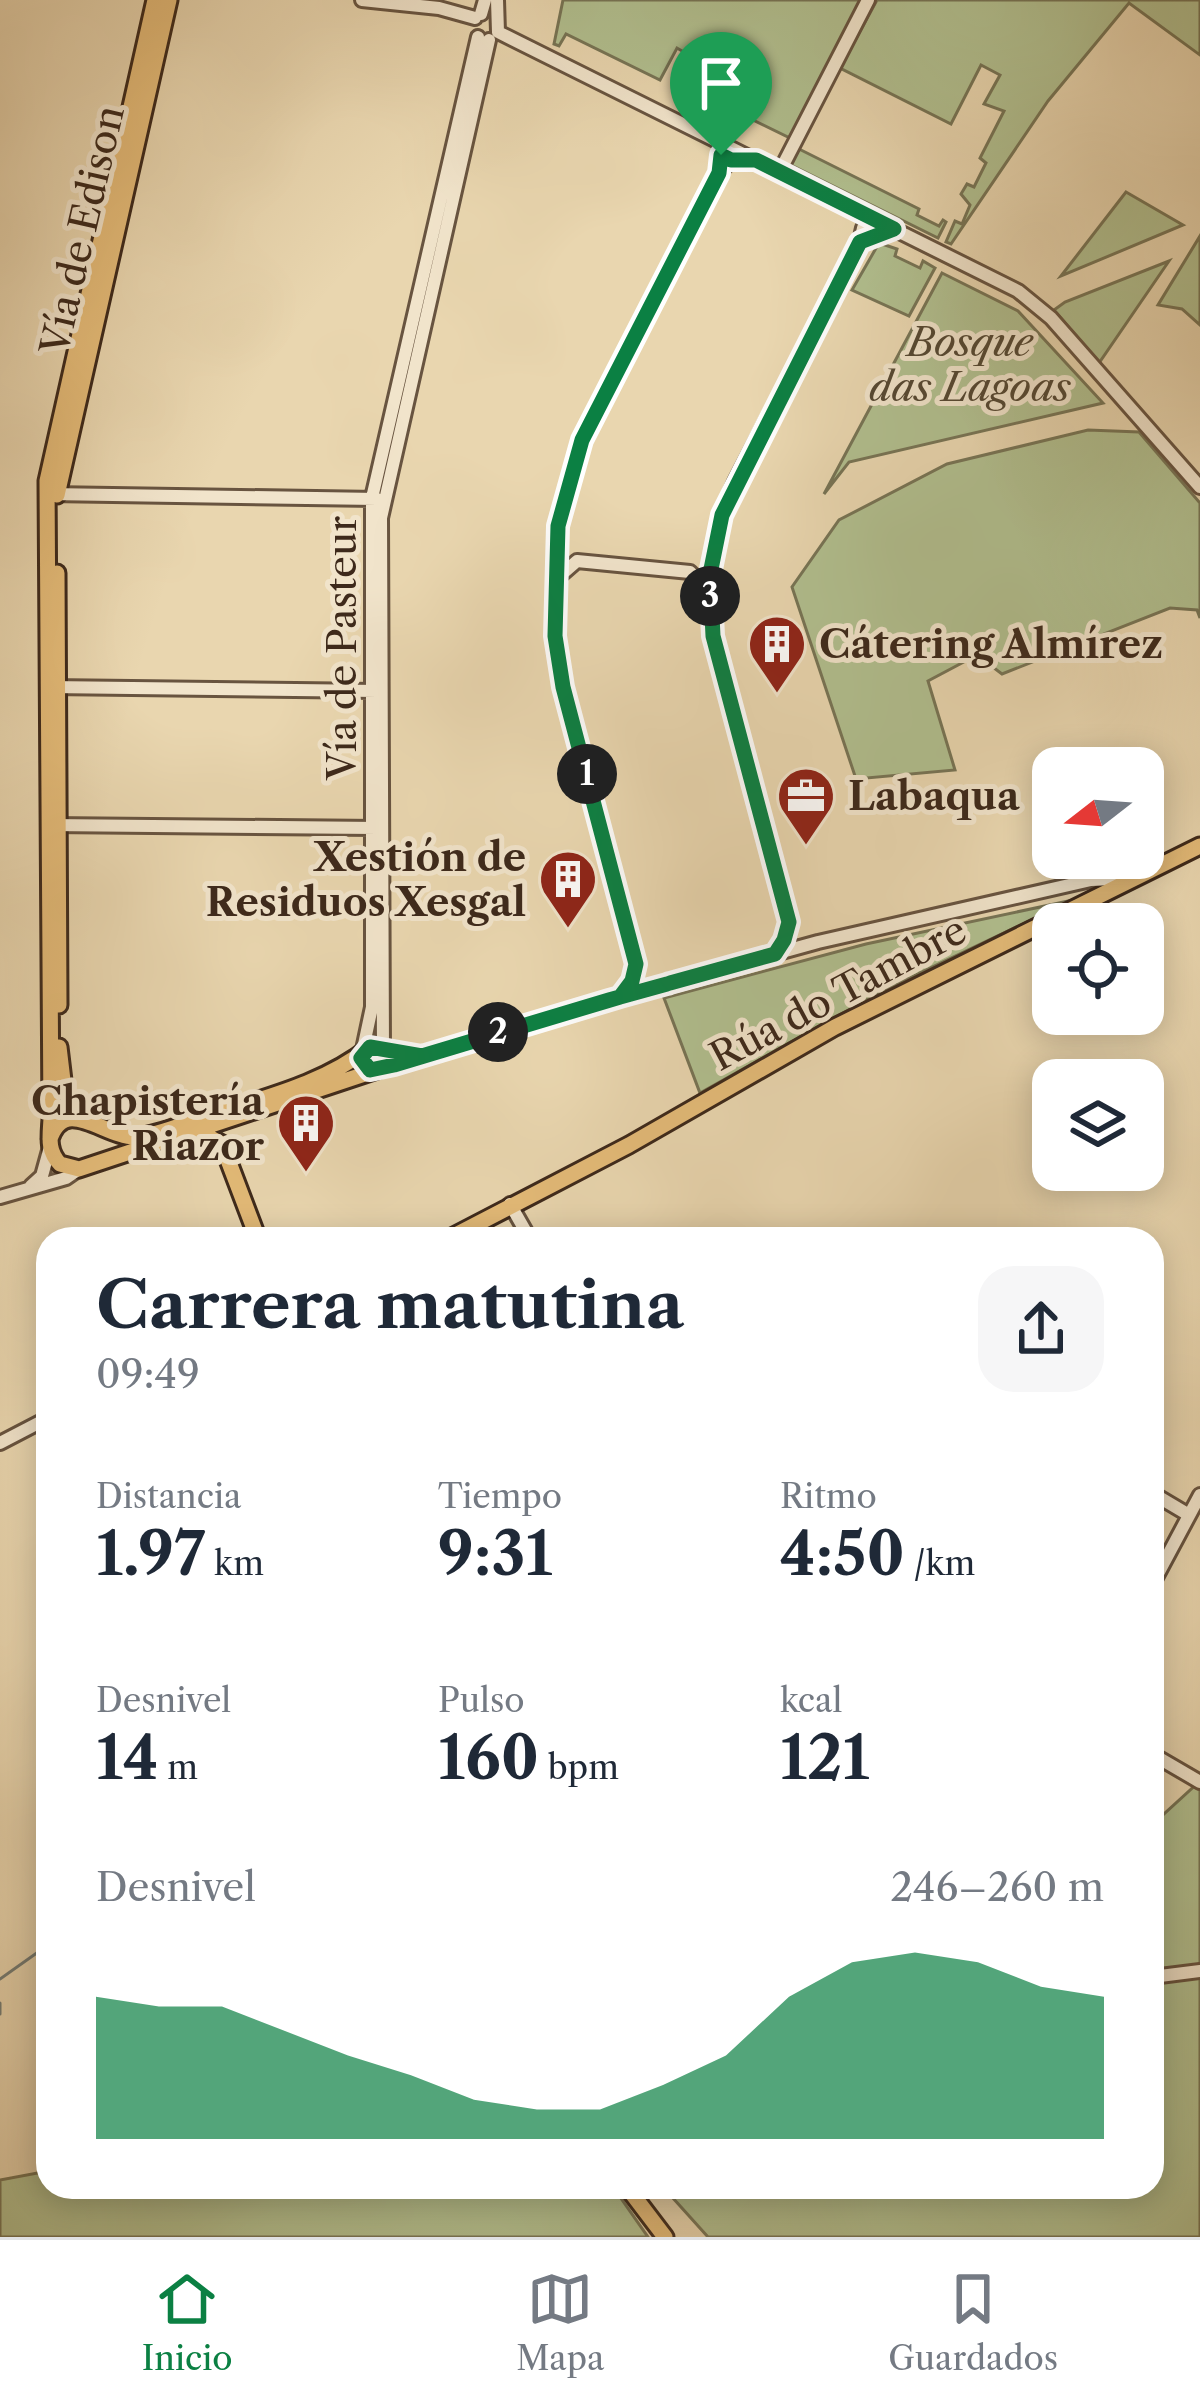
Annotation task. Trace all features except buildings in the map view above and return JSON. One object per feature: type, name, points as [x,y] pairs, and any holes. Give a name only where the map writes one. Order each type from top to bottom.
[{"type":"main road","name":"Vía de Edison","points":[[80,1117],[67,1098],[59,1059],[50,465],[155,0]]},
{"type":"main road","name":"Vía de Edison","points":[[52,494],[169,0]]},
{"type":"main road","name":"Vía de Edison","points":[[50,1143],[54,825]]},
{"type":"main road","name":"Rúa do Tambre","points":[[469,1227],[629,1145],[835,1027],[1096,888],[1132,878],[1200,846]]},
{"type":"main road","points":[[362,1054],[363,1066],[379,1064],[83,1168],[60,1164],[50,1143],[57,1124],[80,1117],[97,1128],[129,1136],[150,1134],[322,1077],[362,1054]]},
{"type":"main road","points":[[234,1118],[222,1144],[253,1227]]},
{"type":"main road","points":[[83,1168],[100,1150],[97,1128]]},
{"type":"main road","points":[[197,1130],[222,1144]]},
{"type":"main road","points":[[636,2199],[665,2237]]},
{"type":"street","points":[[362,0],[480,11]]},
{"type":"street","name":"Vía de Pasteur","points":[[379,1064],[378,499],[497,0]]},
{"type":"street","points":[[780,171],[868,0]]},
{"type":"street","points":[[480,11],[473,30],[490,32],[706,135],[728,153],[780,171],[1018,291],[1042,308],[1200,487]]},
{"type":"street","points":[[480,11],[490,32]]},
{"type":"street","points":[[643,991],[563,687],[555,636],[554,560],[568,482],[582,440],[728,153]]},
{"type":"street","points":[[853,208],[860,224],[860,242]]},
{"type":"street","points":[[697,573],[712,553],[736,482],[873,218]]},
{"type":"street","points":[[860,242],[894,229]]},
{"type":"street","points":[[52,494],[378,499]]},
{"type":"street","points":[[557,538],[573,560]]},
{"type":"street","points":[[554,560],[697,573],[710,592],[713,636],[796,948]]},
{"type":"street","points":[[554,582],[573,560]]},
{"type":"street","points":[[53,687],[376,691]]},
{"type":"street","points":[[54,825],[376,828]]},
{"type":"street","name":"Vía de Pasteur","points":[[362,1054],[372,1007],[376,828]]},
{"type":"street","points":[[379,1064],[422,1056],[814,943],[1096,888]]},
{"type":"street","points":[[790,926],[814,943]]},
{"type":"street","points":[[775,954],[790,926]]},
{"type":"street","points":[[637,968],[667,984]]},
{"type":"street","points":[[620,997],[637,968]]},
{"type":"street","points":[[30,1187],[42,1176],[50,1143]]},
{"type":"street","points":[[0,1197],[66,1178],[83,1168]]},
{"type":"street","points":[[510,1204],[523,1227]]},
{"type":"street","points":[[0,1442],[36,1424]]},
{"type":"street","points":[[1164,1562],[1200,1495]]},
{"type":"street","points":[[1164,1500],[1189,1515]]},
{"type":"street","points":[[1164,1761],[1200,1782]]},
{"type":"street","points":[[1164,1976],[1200,1971]]},
{"type":"green space","points":[[563,0],[863,0],[790,138],[681,85],[694,58],[677,48],[660,80],[566,34],[559,46],[554,44]]},
{"type":"green space","points":[[877,0],[1200,0],[1200,55],[1129,3],[1048,101],[951,244],[946,242],[955,221],[962,224],[970,205],[961,194],[967,184],[974,187],[986,163],[980,158],[1004,111],[984,104],[1000,75],[981,65],[951,124],[840,68]]},
{"type":"green space","points":[[797,148],[919,209],[917,215],[939,226],[943,220],[938,238],[789,164]]},
{"type":"green space","points":[[1126,192],[1183,225],[1061,276]]},
{"type":"green space","points":[[1200,236],[1200,325],[1182,309],[1158,305]]},
{"type":"green space","points":[[879,243],[897,249],[895,256],[920,268],[923,261],[935,268],[909,316],[852,290]]},
{"type":"green space","points":[[1169,261],[1099,363],[1054,310],[1065,302]]},
{"type":"green space","name":"Bosque das Lagoas","points":[[942,273],[1018,311],[1103,403],[849,462],[824,494]]},
{"type":"green space","points":[[1088,430],[1139,432],[1200,503],[1200,618],[1197,610],[1170,608],[1002,674],[977,655],[928,681],[955,770],[856,779],[792,587],[839,520],[947,464]]},
{"type":"green space","points":[[1032,909],[1032,920],[886,989],[700,1093],[664,998],[866,944]]},
{"type":"green space","points":[[1200,1781],[1200,2237],[708,2237],[674,2199],[1164,2199],[1164,1814]]},
{"type":"green space","points":[[36,2173],[36,2199],[621,2199],[648,2237],[0,2237],[0,2180]]},
{"type":"waterway","points":[[0,1979],[36,1954]]},
{"type":"waterway","points":[[0,2003],[0,2014]]},
{"type":"place","name":"Cátering Almírez","points":[[777,695]]},
{"type":"place","name":"Labaqua","points":[[806,847]]},
{"type":"place","name":"Xestión de Residuos Xesgal","points":[[568,930]]},
{"type":"place","name":"Chapistería Riazor","points":[[306,1174]]},
{"type":"route","points":[[721,155],[719,173],[582,440],[568,482],[554,560],[555,636],[563,687],[636,964],[633,977],[628,987],[620,997],[374,1071],[370,1070],[361,1058],[370,1047],[422,1056],[546,1017],[609,1000],[775,954],[786,937],[789,922],[713,636],[712,553],[736,482],[860,242],[875,232],[894,229],[756,160],[721,155]]}]
